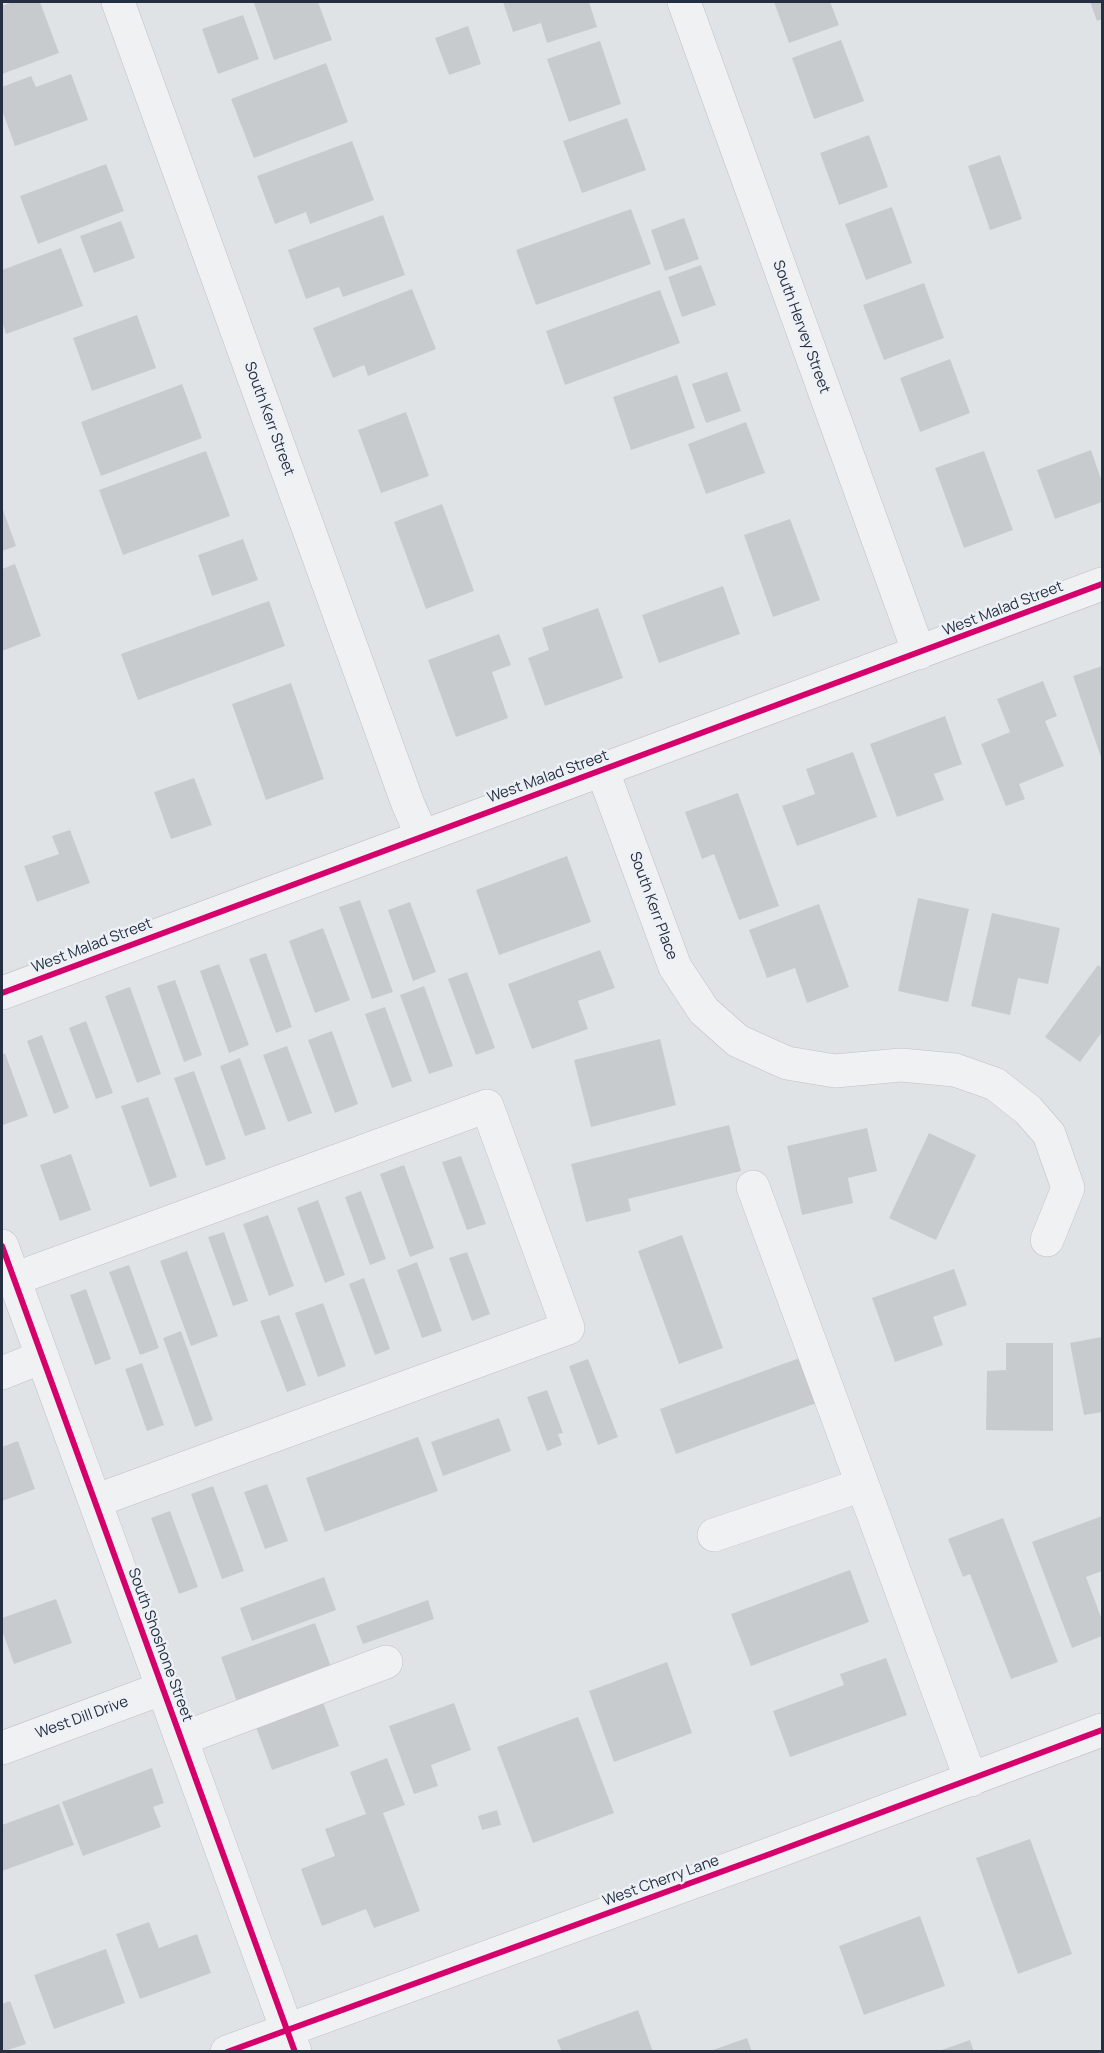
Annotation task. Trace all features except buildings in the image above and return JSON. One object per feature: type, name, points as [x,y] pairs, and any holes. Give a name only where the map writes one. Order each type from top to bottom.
[{"type":"street","name":"South Kerr Street","points":[[118,2],[408,804],[422,836]]},
{"type":"street","name":"South Hervey Street","points":[[684,2],[918,653]]},
{"type":"street","name":"West Malad Street","points":[[2,993],[1102,584]]},
{"type":"street","name":"South Kerr Place","points":[[602,769],[675,967],[704,1011],[738,1041],[787,1063],[836,1071],[901,1065],[955,1070],[996,1084],[1028,1110],[1049,1134],[1068,1188],[1047,1240]]},
{"type":"street","points":[[14,1279],[487,1106],[568,1328],[95,1500]]},
{"type":"street","points":[[753,1187],[971,1780]]},
{"type":"street","name":"South Shoshone Street","points":[[2,1246],[291,2040]]},
{"type":"street","points":[[2,1372],[42,1358]]},
{"type":"street","points":[[714,1536],[862,1485]]},
{"type":"street","points":[[181,1739],[386,1662]]},
{"type":"street","name":"West Dill Drive","points":[[2,1748],[163,1688]]},
{"type":"street","name":"West Cherry Lane","points":[[227,2052],[291,2040],[1102,1731]]},
{"type":"cycle path","points":[[2,993],[1102,584]]},
{"type":"cycle path","points":[[2,1246],[295,2052]]},
{"type":"cycle path","points":[[227,2052],[1102,1730]]}]
